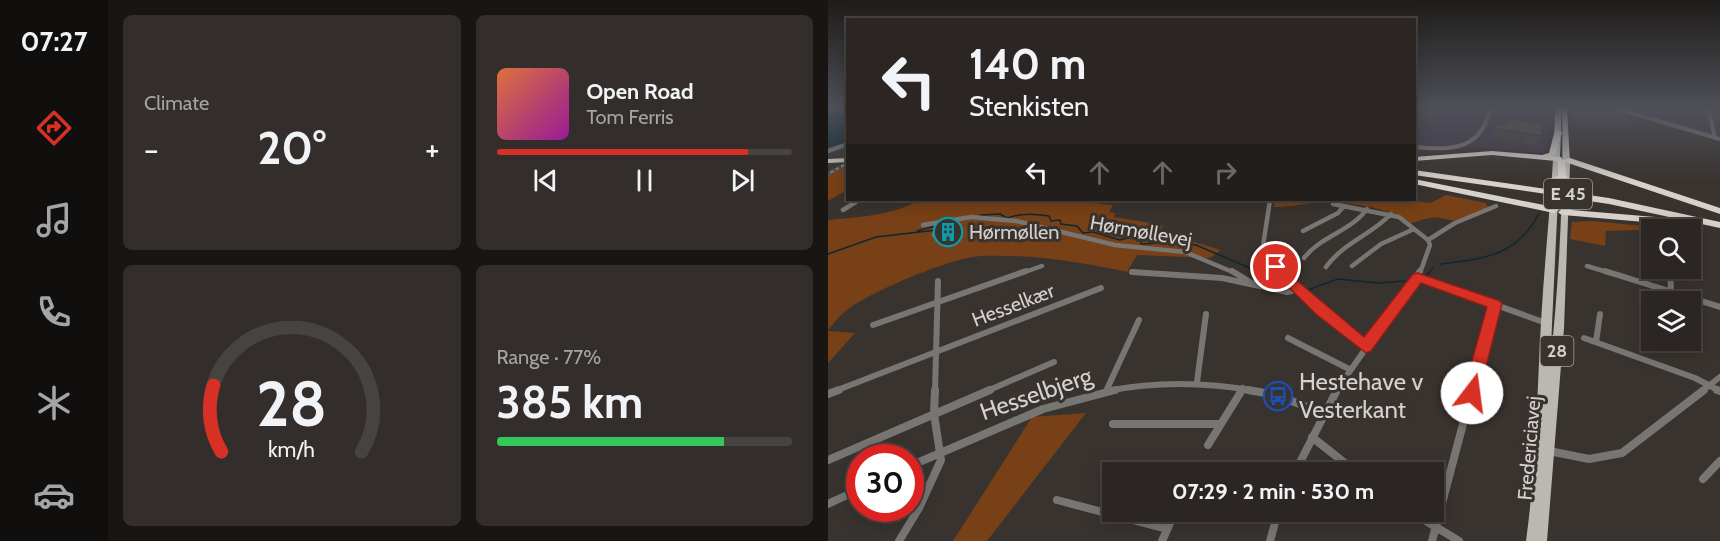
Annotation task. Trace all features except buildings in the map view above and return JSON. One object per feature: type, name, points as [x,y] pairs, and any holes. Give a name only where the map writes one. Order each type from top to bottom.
[{"type":"highway","points":[[1545,157],[1552,154],[1562,134]]},
{"type":"highway","points":[[1416,159],[1492,153],[1545,157],[1562,160],[1720,211]]},
{"type":"highway","points":[[828,159],[846,159]]},
{"type":"highway","points":[[1561,207],[1562,160]]},
{"type":"highway","name":"E 45","points":[[1416,167],[1545,184],[1720,218]]},
{"type":"highway","name":"E 45","points":[[1416,172],[1598,199],[1720,225]]},
{"type":"highway","points":[[1416,181],[1561,207],[1720,230]]},
{"type":"main road","points":[[1562,134],[1562,160]]},
{"type":"main road","name":"Fredericiavej","points":[[1533,541],[1543,448],[1546,323],[1561,207]]},
{"type":"main road","name":"Fredericiavej","points":[[1540,541],[1559,328],[1561,207]]},
{"type":"street","points":[[1416,147],[1443,148],[1470,141],[1480,132]]},
{"type":"street","points":[[1698,132],[1718,138]]},
{"type":"street","points":[[828,151],[846,145]]},
{"type":"street","points":[[843,210],[857,201]]},
{"type":"street","points":[[1270,201],[1263,239],[1265,253],[1299,290],[1366,347]]},
{"type":"street","points":[[1300,462],[1323,413],[1349,369],[1418,277],[1430,244],[1414,229],[1391,214],[1333,204]]},
{"type":"street","points":[[1303,231],[1338,213],[1344,206]]},
{"type":"street","points":[[1428,240],[1455,223],[1496,206]]},
{"type":"street","points":[[1304,258],[1323,237],[1362,218],[1367,209]]},
{"type":"street","points":[[1326,267],[1343,246],[1372,231],[1391,214]]},
{"type":"street","name":"Hørmøllevej","points":[[923,225],[976,216],[1019,221],[1116,245],[1187,253],[1226,268],[1251,280],[1255,285]]},
{"type":"street","points":[[934,235],[943,228],[944,220]]},
{"type":"street","points":[[1352,266],[1359,258],[1396,235],[1414,229]]},
{"type":"street","name":"Hesselkær","points":[[873,325],[1042,266]]},
{"type":"street","points":[[1587,266],[1671,290],[1720,307]]},
{"type":"street","points":[[1132,272],[1222,278],[1287,292],[1299,290]]},
{"type":"street","points":[[1418,277],[1546,323]]},
{"type":"street","points":[[1670,279],[1671,290]]},
{"type":"street","points":[[899,541],[941,460],[934,414],[938,281]]},
{"type":"street","name":"Hesselkær","points":[[828,394],[1101,288]]},
{"type":"street","points":[[1432,541],[1495,304]]},
{"type":"street","points":[[1197,382],[1206,314]]},
{"type":"street","points":[[1596,342],[1600,314]]},
{"type":"street","points":[[1107,390],[1138,320]]},
{"type":"street","points":[[1288,338],[1349,369]]},
{"type":"street","points":[[1584,338],[1720,391]]},
{"type":"street","points":[[828,460],[1054,362]]},
{"type":"street","points":[[1549,451],[1588,459],[1622,453],[1720,377]]},
{"type":"street","name":"Hesselbjerg","points":[[940,452],[1037,409],[1107,390],[1141,384],[1197,382],[1244,388],[1278,396],[1323,413]]},
{"type":"street","points":[[1208,446],[1244,388]]},
{"type":"street","points":[[1113,423],[1220,424]]},
{"type":"street","points":[[1312,436],[1344,462]]},
{"type":"street","points":[[924,459],[940,452]]},
{"type":"street","points":[[1703,478],[1720,461]]},
{"type":"street","points":[[828,504],[846,496]]},
{"type":"street","points":[[1057,500],[1167,529]]},
{"type":"street","points":[[1162,541],[1170,522]]},
{"type":"street","points":[[1269,541],[1275,522]]},
{"type":"street","points":[[1427,522],[1459,541]]},
{"type":"shaded area","points":[[1416,132],[1550,132],[1545,153],[1478,148],[1416,151]]},
{"type":"shaded area","points":[[1700,132],[1720,132],[1720,136]]},
{"type":"shaded area","points":[[846,167],[846,191],[828,201],[828,176]]},
{"type":"shaded area","points":[[1446,195],[1486,203],[1488,207],[1470,219],[1455,221],[1433,218],[1411,223],[1384,211],[1344,203],[1319,202],[1274,207],[1275,201],[1416,201],[1431,203]]},
{"type":"shaded area","points":[[917,201],[1074,201],[1113,205],[1109,212],[1115,213],[1114,217],[1163,225],[1156,240],[1191,241],[1221,250],[1210,258],[1137,255],[1127,272],[1037,258],[982,256],[969,258],[934,268],[878,292],[848,309],[828,330],[828,220],[886,213]]},
{"type":"shaded area","points":[[1593,221],[1641,226],[1641,230],[1606,231],[1605,246],[1570,239],[1572,222]]},
{"type":"shaded area","points":[[828,331],[855,333],[828,363]]},
{"type":"shaded area","points":[[1086,413],[987,541],[953,541],[1032,417]]},
{"type":"water","points":[[828,132],[846,132],[846,142],[828,149]]},
{"type":"waterway","points":[[1440,264],[1485,257],[1510,247],[1521,238],[1539,213]]},
{"type":"waterway","points":[[980,215],[1000,214],[1007,218],[1028,214],[1049,216],[1051,221],[1060,220],[1061,224],[1077,226],[1083,233],[1093,232],[1120,240],[1140,234],[1141,244],[1176,242],[1196,245],[1252,269],[1254,280]]},
{"type":"waterway","points":[[917,231],[936,226]]},
{"type":"waterway","points":[[828,254],[876,237],[937,230]]},
{"type":"waterway","points":[[1426,276],[1433,268]]},
{"type":"waterway","points":[[1308,290],[1338,279],[1379,283],[1405,281]]},
{"type":"railway","points":[[828,174],[846,164]]},
{"type":"place","name":"Hørmøllen","points":[[948,232]]},
{"type":"place","name":"Hestehave v Vesterkant","points":[[1278,396]]},
{"type":"route","points":[[1276,267],[1322,311],[1366,347],[1418,277],[1495,304],[1472,393]]}]
